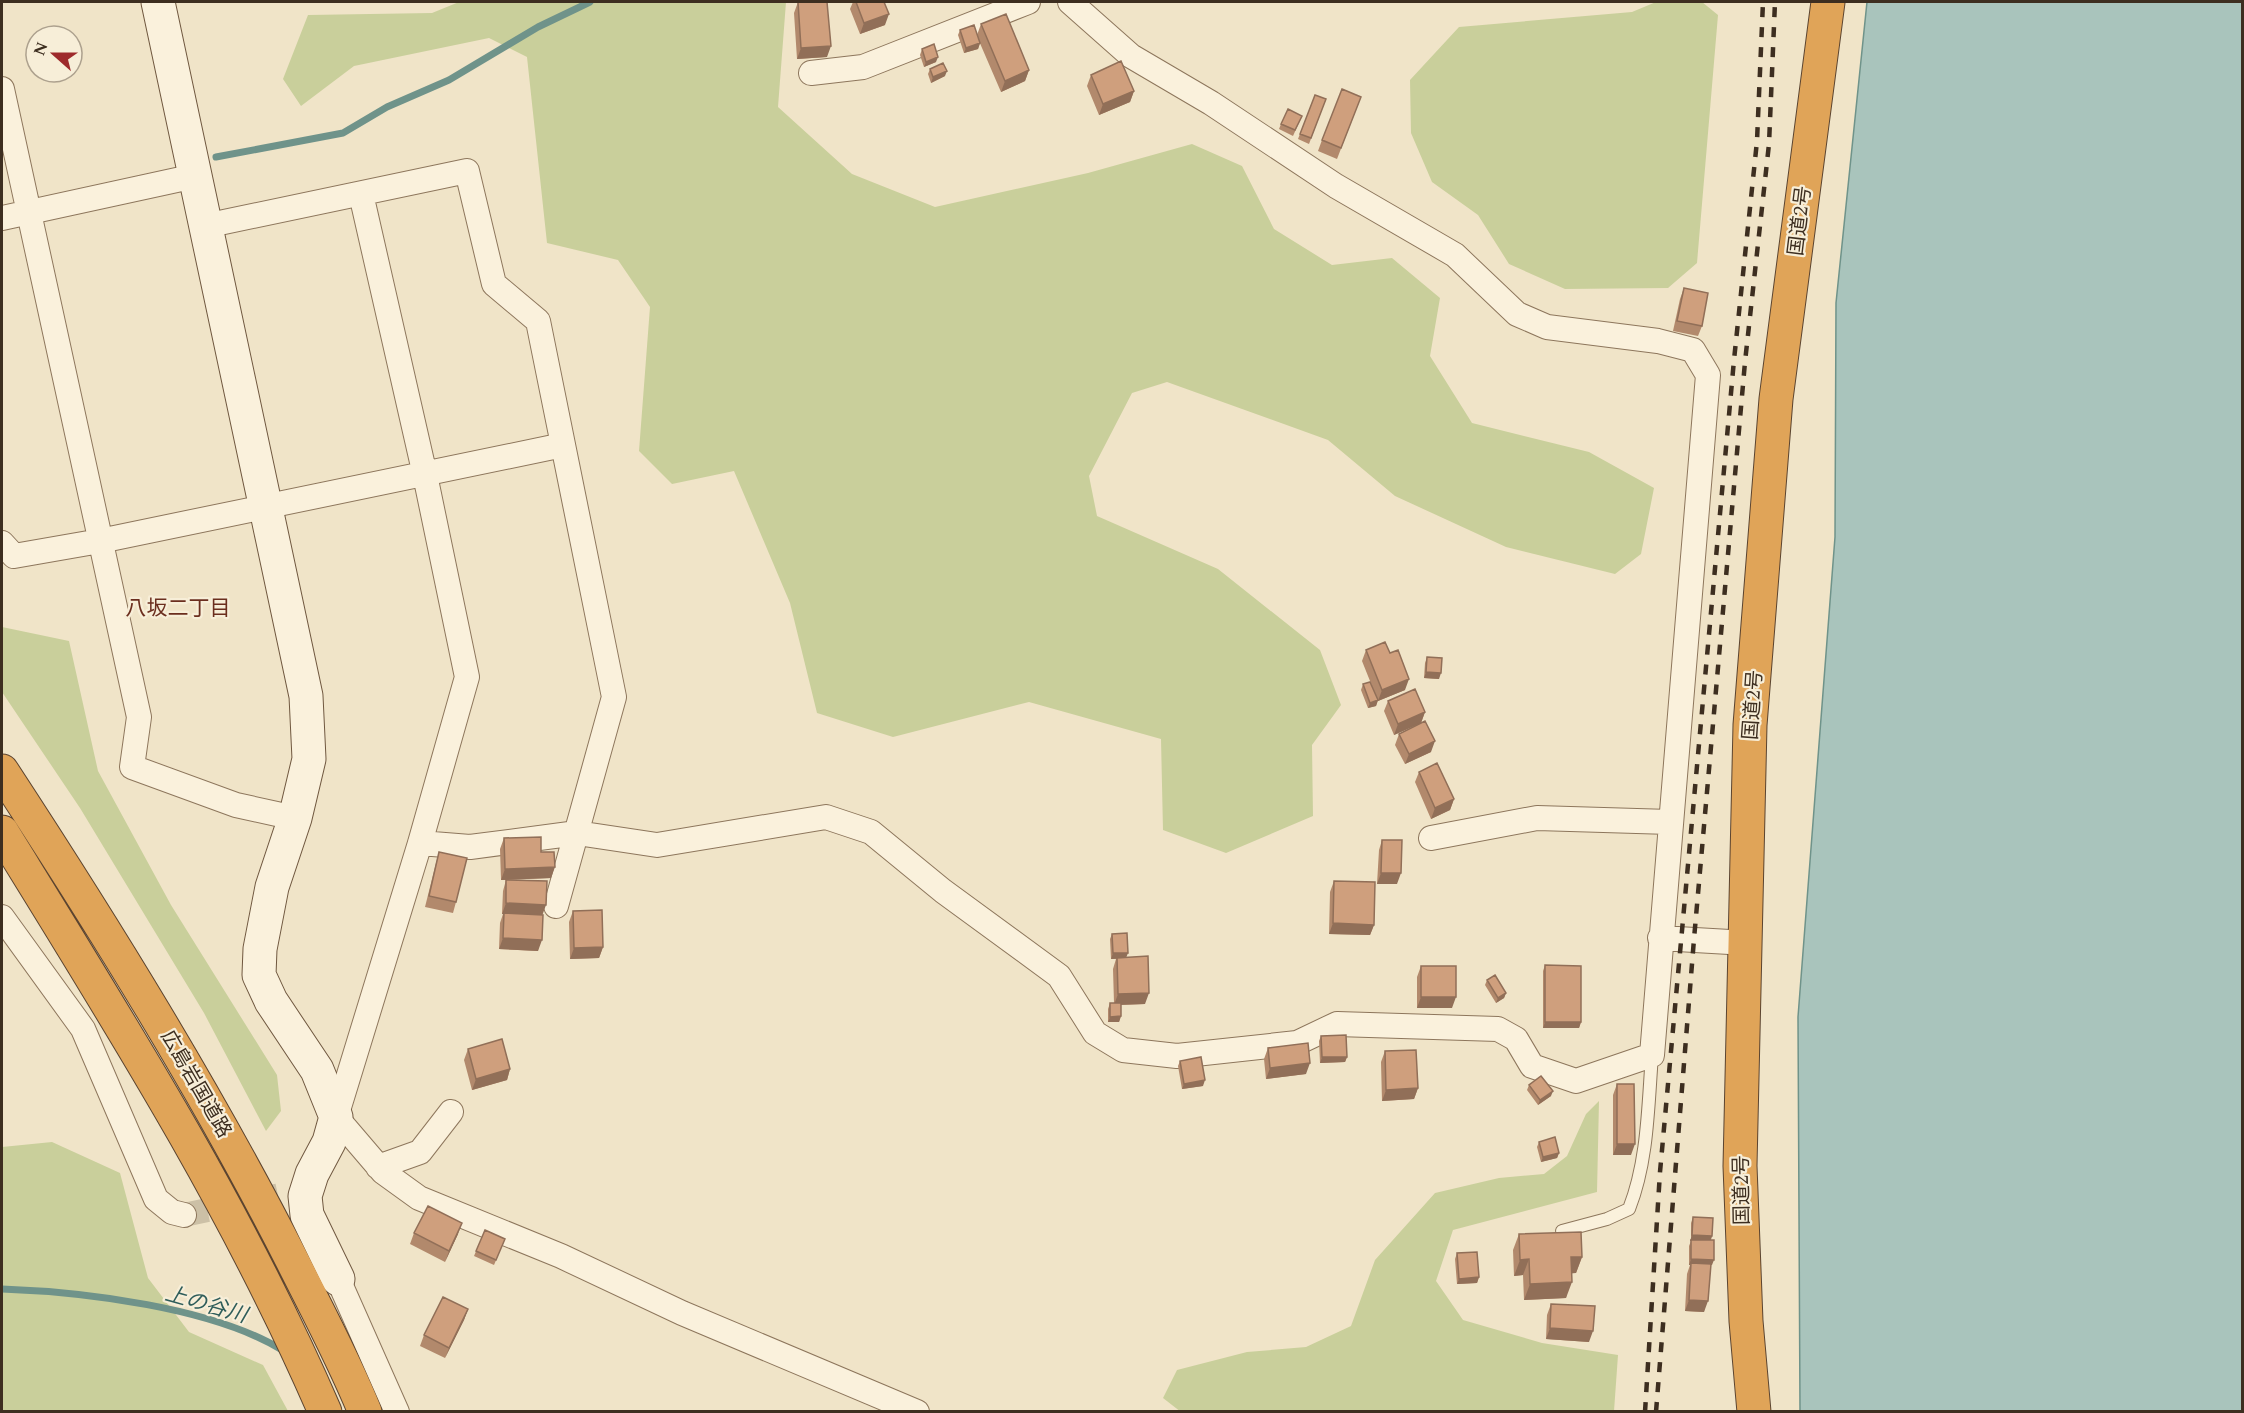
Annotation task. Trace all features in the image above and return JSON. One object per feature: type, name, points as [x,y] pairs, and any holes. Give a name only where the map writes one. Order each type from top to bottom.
[{"type":"highway","name":"国道2号","points":[[1754,1412],[1746,1321],[1740,1166],[1747,943],[1750,725],[1776,399],[1828,2]]},
{"type":"highway","name":"広島岩国道路","points":[[2,771],[98,919],[209,1106],[270,1217],[365,1412]]},
{"type":"highway","name":"広島岩国道路","points":[[2,832],[180,1124],[278,1311],[325,1412]]},
{"type":"street","points":[[158,2],[306,696],[309,759],[295,818],[272,887],[260,949],[259,975],[271,1001],[317,1070],[336,1117],[378,1167],[419,1198],[561,1256],[682,1313],[917,1412]]},
{"type":"street","points":[[811,73],[863,67],[1028,2]]},
{"type":"street","points":[[420,843],[470,847],[577,833],[657,845],[826,817],[871,832],[943,891],[1059,976],[1095,1033],[1123,1050],[1177,1056],[1297,1043],[1337,1024],[1498,1029],[1515,1038],[1532,1066],[1576,1081],[1652,1055],[1708,375],[1694,350],[1658,340],[1547,327],[1516,314],[1455,255],[1336,186],[1211,103],[1131,56],[1070,2]]},
{"type":"street","points":[[2,89],[27,213],[139,717],[132,767],[236,805],[295,818]]},
{"type":"street","points":[[205,226],[467,171],[495,284],[538,321],[614,697],[556,906]]},
{"type":"street","points":[[2,218],[195,176]]},
{"type":"street","points":[[361,194],[425,475],[467,676],[420,843],[329,1142],[312,1174],[305,1196],[307,1215],[397,1412]]},
{"type":"street","points":[[2,543],[14,556],[100,541],[264,505],[425,475],[563,445]]},
{"type":"street","points":[[1431,838],[1537,818],[1670,822]]},
{"type":"street","points":[[2,917],[83,1029],[156,1199],[172,1212],[184,1215]]},
{"type":"street","points":[[1660,938],[1747,943]]},
{"type":"street","points":[[378,1167],[420,1152],[451,1112]]},
{"type":"lane","points":[[1562,1231],[1607,1219],[1629,1209],[1636,1191],[1646,1132],[1652,1055]]},
{"type":"green space","points":[[459,2],[786,2],[778,107],[852,174],[935,207],[1088,173],[1192,144],[1242,166],[1274,229],[1332,265],[1392,258],[1440,298],[1430,356],[1472,423],[1589,452],[1654,488],[1641,554],[1615,574],[1506,547],[1395,496],[1328,440],[1167,382],[1132,393],[1089,476],[1097,516],[1218,569],[1320,650],[1341,705],[1312,745],[1313,816],[1226,853],[1163,830],[1161,739],[1029,702],[893,737],[817,713],[790,603],[734,471],[672,484],[639,451],[650,307],[618,260],[547,243],[527,57],[489,38],[354,66],[301,106],[283,79],[308,15],[432,13]]},
{"type":"green space","points":[[1656,2],[1702,2],[1718,15],[1697,263],[1668,288],[1565,289],[1509,264],[1478,215],[1432,182],[1411,133],[1410,80],[1459,27],[1632,12]]},
{"type":"green space","points":[[2,627],[69,641],[98,771],[171,905],[277,1075],[281,1111],[266,1131],[204,1013],[80,808],[2,692]]},
{"type":"green space","points":[[1599,1101],[1597,1192],[1453,1230],[1436,1281],[1463,1320],[1542,1343],[1618,1355],[1614,1411],[1181,1412],[1163,1398],[1177,1370],[1247,1352],[1306,1347],[1351,1326],[1375,1260],[1435,1193],[1499,1178],[1544,1174],[1567,1156],[1586,1114]]},
{"type":"green space","points":[[52,1142],[120,1173],[148,1278],[189,1332],[263,1365],[288,1411],[2,1411],[2,1147]]},
{"type":"water","points":[[1867,2],[2242,2],[2242,1411],[1800,1411],[1798,1017],[1835,537],[1836,303]]},
{"type":"building","points":[[798,2],[827,2],[831,46],[801,48]]},
{"type":"building","points":[[856,2],[884,2],[889,14],[864,23]]},
{"type":"building","points":[[1006,14],[1029,70],[1005,81],[981,24]]},
{"type":"building","points":[[974,25],[980,43],[966,48],[960,30]]},
{"type":"building","points":[[934,44],[938,57],[926,62],[922,49]]},
{"type":"building","points":[[1121,61],[1134,91],[1103,104],[1091,75]]},
{"type":"building","points":[[943,63],[947,71],[933,77],[930,69]]},
{"type":"building","points":[[1342,89],[1361,97],[1341,148],[1322,140]]},
{"type":"building","points":[[1315,95],[1326,99],[1311,138],[1300,134]]},
{"type":"building","points":[[1288,109],[1302,116],[1295,130],[1281,124]]},
{"type":"building","points":[[1684,288],[1708,293],[1702,326],[1677,321]]},
{"type":"building","points":[[1385,642],[1390,653],[1398,650],[1409,679],[1382,690],[1366,650]]},
{"type":"building","points":[[1427,657],[1442,658],[1441,673],[1426,672]]},
{"type":"building","points":[[1370,682],[1378,700],[1370,703],[1363,684]]},
{"type":"building","points":[[1415,689],[1425,712],[1398,724],[1388,701]]},
{"type":"building","points":[[1425,721],[1435,741],[1409,754],[1399,734]]},
{"type":"building","points":[[1437,763],[1454,799],[1435,808],[1419,772]]},
{"type":"building","points":[[541,837],[541,852],[554,852],[555,867],[505,869],[504,838]]},
{"type":"building","points":[[1382,840],[1402,840],[1401,873],[1381,873]]},
{"type":"building","points":[[439,852],[467,858],[456,902],[429,896]]},
{"type":"building","points":[[506,880],[547,881],[546,905],[506,903]]},
{"type":"building","points":[[1334,881],[1375,882],[1374,925],[1333,923]]},
{"type":"building","points":[[602,910],[603,947],[574,948],[573,911]]},
{"type":"building","points":[[504,913],[543,915],[542,940],[503,938]]},
{"type":"building","points":[[1127,933],[1128,953],[1113,953],[1112,934]]},
{"type":"building","points":[[1148,956],[1149,993],[1118,994],[1117,958]]},
{"type":"building","points":[[1545,965],[1581,966],[1581,1022],[1545,1022]]},
{"type":"building","points":[[1421,966],[1456,966],[1456,997],[1421,997]]},
{"type":"building","points":[[1495,975],[1506,993],[1498,998],[1487,980]]},
{"type":"building","points":[[1110,1003],[1121,1003],[1121,1016],[1110,1017]]},
{"type":"building","points":[[1346,1035],[1347,1057],[1322,1057],[1321,1036]]},
{"type":"building","points":[[502,1039],[510,1069],[476,1079],[468,1049]]},
{"type":"building","points":[[1308,1043],[1310,1063],[1270,1068],[1268,1048]]},
{"type":"building","points":[[1416,1050],[1418,1088],[1386,1090],[1385,1051]]},
{"type":"building","points":[[1201,1057],[1205,1080],[1184,1084],[1180,1061]]},
{"type":"building","points":[[1541,1076],[1553,1091],[1540,1100],[1529,1085]]},
{"type":"building","points":[[1617,1084],[1634,1084],[1635,1144],[1617,1144]]},
{"type":"building","points":[[1555,1137],[1559,1153],[1543,1157],[1539,1142]]},
{"type":"building","points":[[428,1206],[462,1223],[449,1251],[414,1233]]},
{"type":"building","points":[[1693,1217],[1713,1218],[1712,1236],[1692,1235]]},
{"type":"building","points":[[485,1230],[505,1239],[496,1260],[476,1251]]},
{"type":"building","points":[[1581,1232],[1582,1257],[1571,1257],[1572,1282],[1530,1284],[1529,1259],[1520,1260],[1519,1234]]},
{"type":"building","points":[[1691,1240],[1714,1240],[1714,1260],[1691,1259]]},
{"type":"building","points":[[1477,1252],[1479,1277],[1459,1279],[1457,1253]]},
{"type":"building","points":[[1691,1263],[1711,1264],[1708,1301],[1689,1300]]},
{"type":"building","points":[[443,1297],[468,1309],[449,1348],[424,1335]]},
{"type":"building","points":[[1551,1304],[1595,1306],[1593,1331],[1550,1328]]},
{"type":"waterway","points":[[216,157],[343,133],[387,107],[449,80],[538,27],[590,2]]},
{"type":"waterway","name":"上の谷川","points":[[2,1289],[109,1298],[185,1313],[222,1323],[284,1351]]},
{"type":"tunnel","points":[[184,1215],[285,1194],[305,1196]]},
{"type":"railway","points":[[1645,1412],[1660,1172],[1734,360],[1757,141],[1763,2]]},
{"type":"railway","points":[[1656,1412],[1694,939],[1745,362],[1769,144],[1775,2]]},
{"type":"district","name":"八坂二丁目","points":[[178,609]]}]
